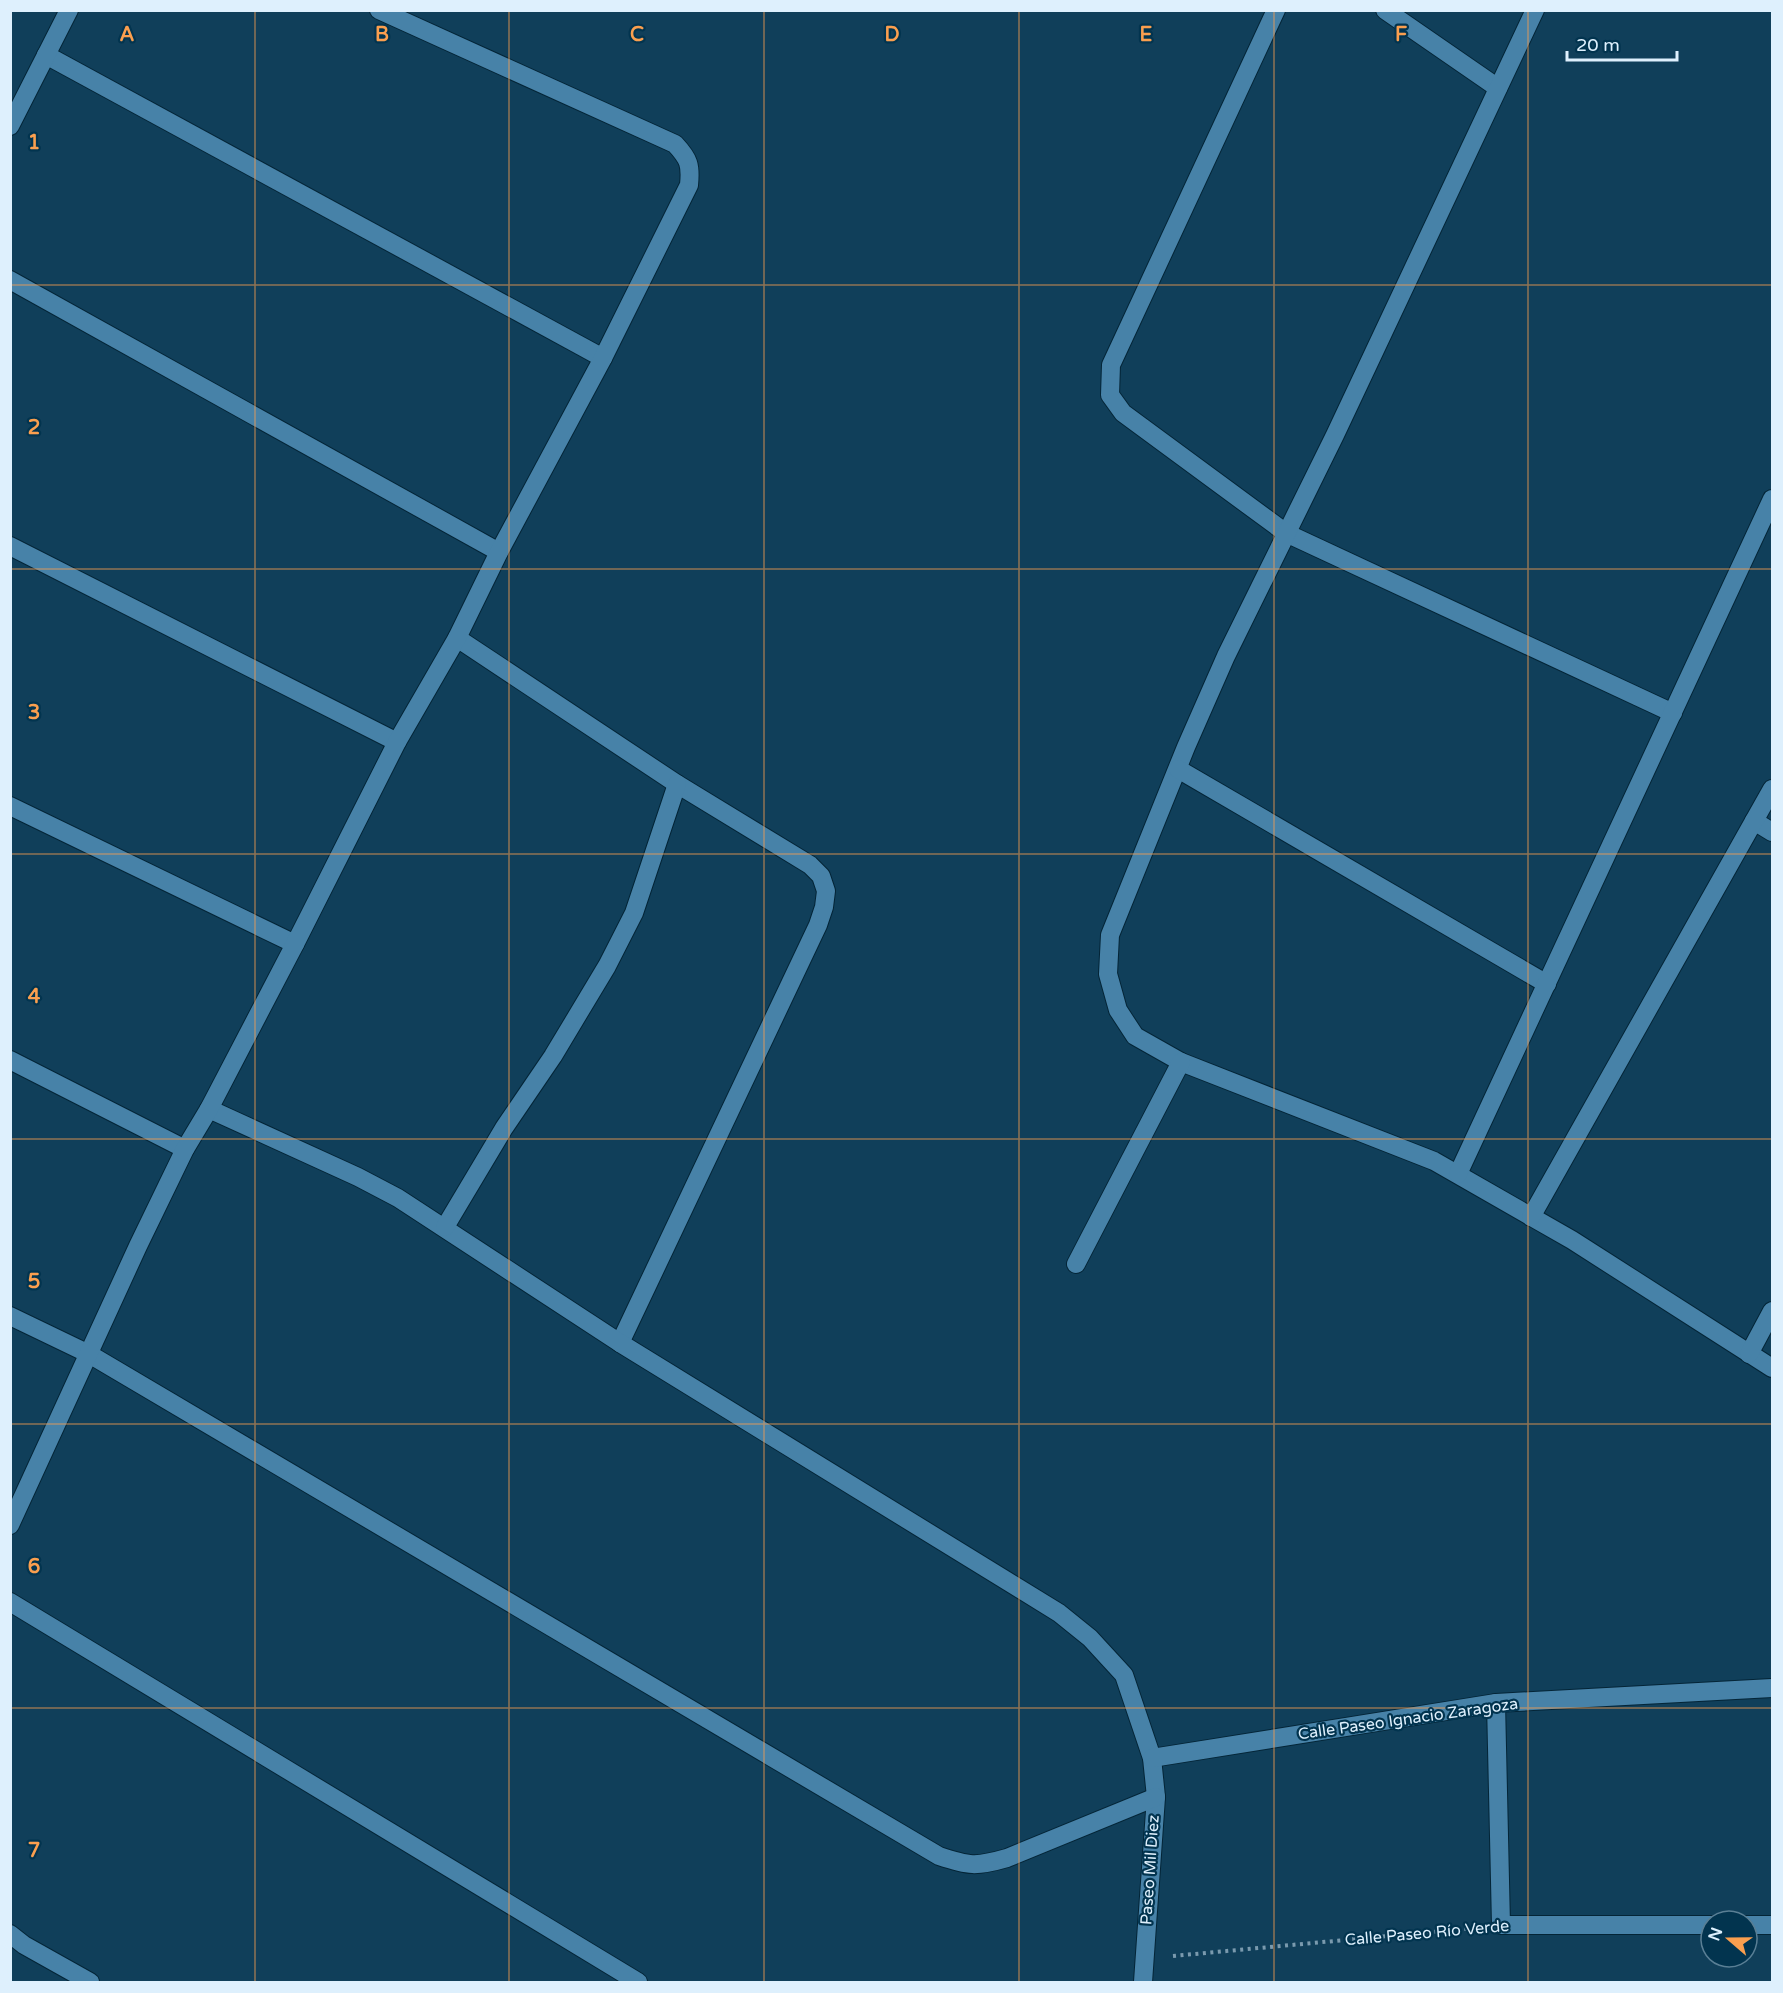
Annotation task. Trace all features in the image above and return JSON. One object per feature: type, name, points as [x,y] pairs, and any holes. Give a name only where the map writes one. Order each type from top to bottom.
[{"type":"street","points":[[10,126],[69,10]]},
{"type":"street","points":[[10,1525],[185,1149],[209,1109],[295,944],[397,742],[457,638],[499,552],[603,358],[689,185],[691,170],[686,155],[675,144],[379,10]]},
{"type":"street","points":[[1276,10],[1111,365],[1110,395],[1123,413],[1286,533],[1673,713]]},
{"type":"street","points":[[1385,10],[1498,88]]},
{"type":"street","points":[[1535,10],[1335,435],[1226,656],[1110,935],[1108,974],[1118,1010],[1136,1036],[1181,1062],[1434,1161],[1572,1240],[1773,1368]]},
{"type":"street","points":[[46,55],[603,358]]},
{"type":"street","points":[[10,280],[499,552]]},
{"type":"street","points":[[1458,1174],[1773,499]]},
{"type":"street","points":[[10,546],[397,742]]},
{"type":"street","points":[[457,638],[676,784],[810,865],[821,876],[826,891],[818,925],[620,1343]]},
{"type":"street","points":[[1178,769],[1547,984]]},
{"type":"street","points":[[445,1227],[504,1128],[553,1056],[608,966],[634,913],[676,784]]},
{"type":"street","points":[[1531,1217],[1773,789]]},
{"type":"street","points":[[10,806],[295,944]]},
{"type":"street","points":[[1754,821],[1773,832]]},
{"type":"street","points":[[10,1060],[185,1149]]},
{"type":"street","points":[[1076,1264],[1181,1062]]},
{"type":"street","name":"Paseo Mil Diez","points":[[209,1109],[358,1177],[398,1198],[620,1343],[1059,1613],[1090,1638],[1124,1675],[1152,1758],[1156,1797],[1143,1983]]},
{"type":"street","points":[[1749,1354],[1773,1311]]},
{"type":"street","points":[[10,1316],[89,1354],[939,1856],[962,1864],[983,1866],[1156,1797]]},
{"type":"street","points":[[10,1602],[638,1983]]},
{"type":"street","name":"Calle Paseo Ignacio Zaragoza","points":[[1152,1758],[1496,1703],[1773,1688]]},
{"type":"street","points":[[1496,1703],[1501,1926]]},
{"type":"street","name":"Calle Paseo Río Verde","points":[[1501,1926],[1699,1925]]},
{"type":"street","points":[[10,1934],[24,1945],[90,1983]]},
{"type":"path","name":"Calle Paseo Río Verde","points":[[1144,1959],[1501,1926]]}]
